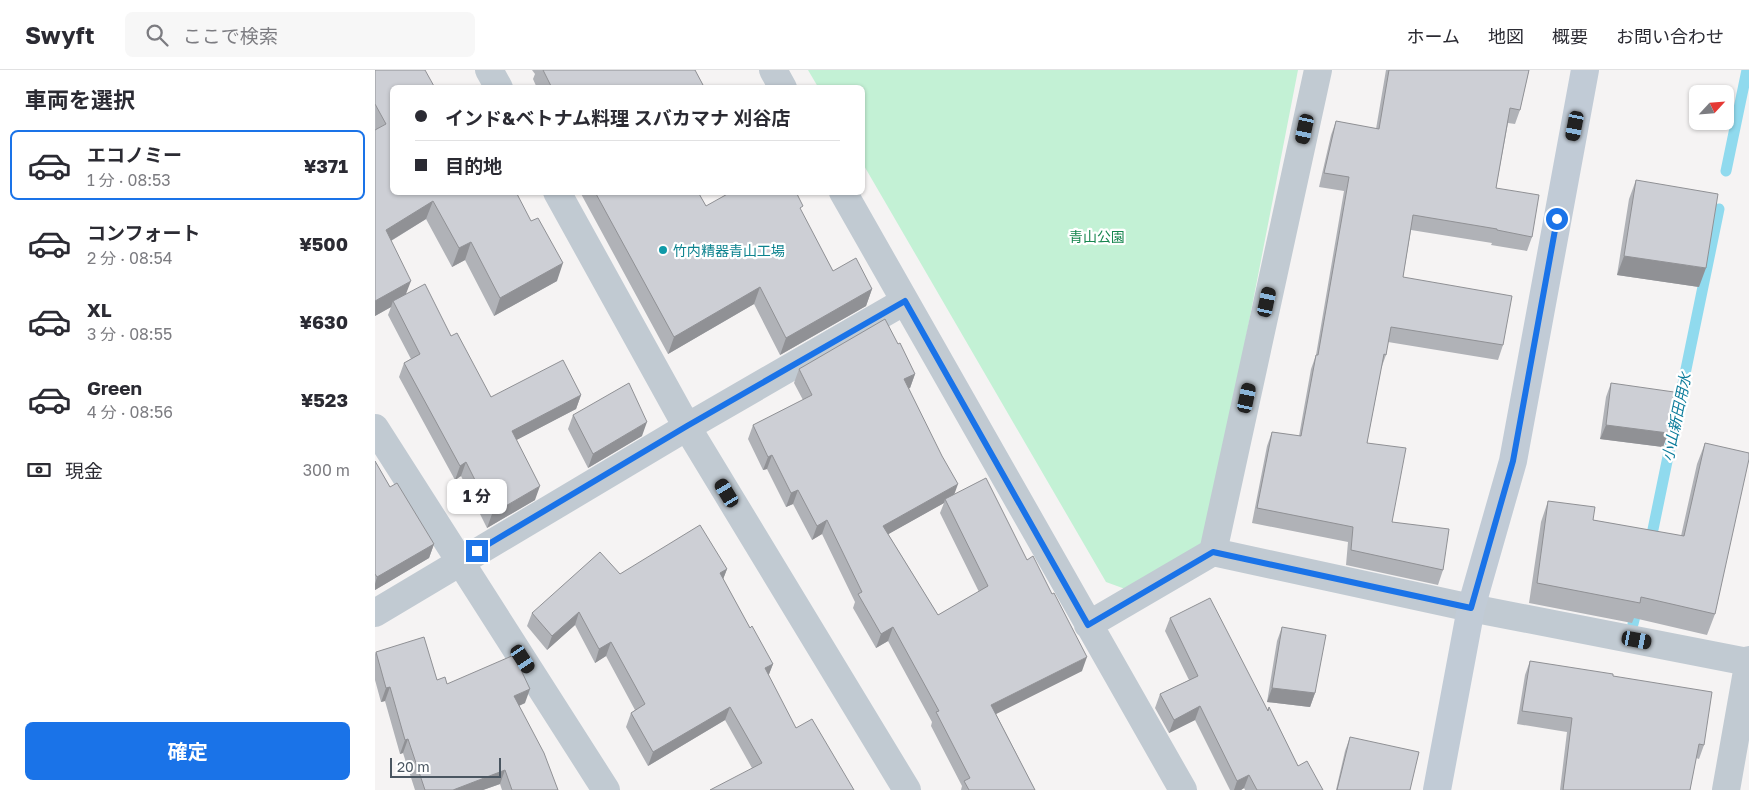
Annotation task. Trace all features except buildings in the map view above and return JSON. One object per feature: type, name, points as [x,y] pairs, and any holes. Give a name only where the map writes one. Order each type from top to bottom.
[{"type":"street","points":[[489,70],[497,85]]},
{"type":"street","points":[[773,70],[781,85]]},
{"type":"street","points":[[1213,552],[1318,70]]},
{"type":"street","points":[[1437,790],[1471,608],[1513,461],[1585,70]]},
{"type":"street","points":[[559,195],[687,426],[907,790]]},
{"type":"street","points":[[845,195],[1183,790]]},
{"type":"street","points":[[375,612],[687,426],[905,301]]},
{"type":"street","points":[[375,428],[606,790]]},
{"type":"street","points":[[1088,625],[1213,552],[1471,608],[1749,661],[1726,790]]},
{"type":"green space","name":"青山公園","points":[[808,70],[1298,70],[1205,548],[1128,590],[1106,582],[865,167],[865,85],[817,85]]},
{"type":"waterway","name":"小山新田用水","points":[[1726,171],[1747,70]]},
{"type":"waterway","name":"小山新田用水","points":[[1650,544],[1719,209]]},
{"type":"waterway","name":"小山新田用水","points":[[1633,624],[1638,604]]},
{"type":"place","name":"竹内精器青山工場","points":[[663,250]]},
{"type":"route","points":[[477,551],[687,426],[905,301],[1088,625],[1213,552],[1471,608],[1513,461],[1557,219]]}]
